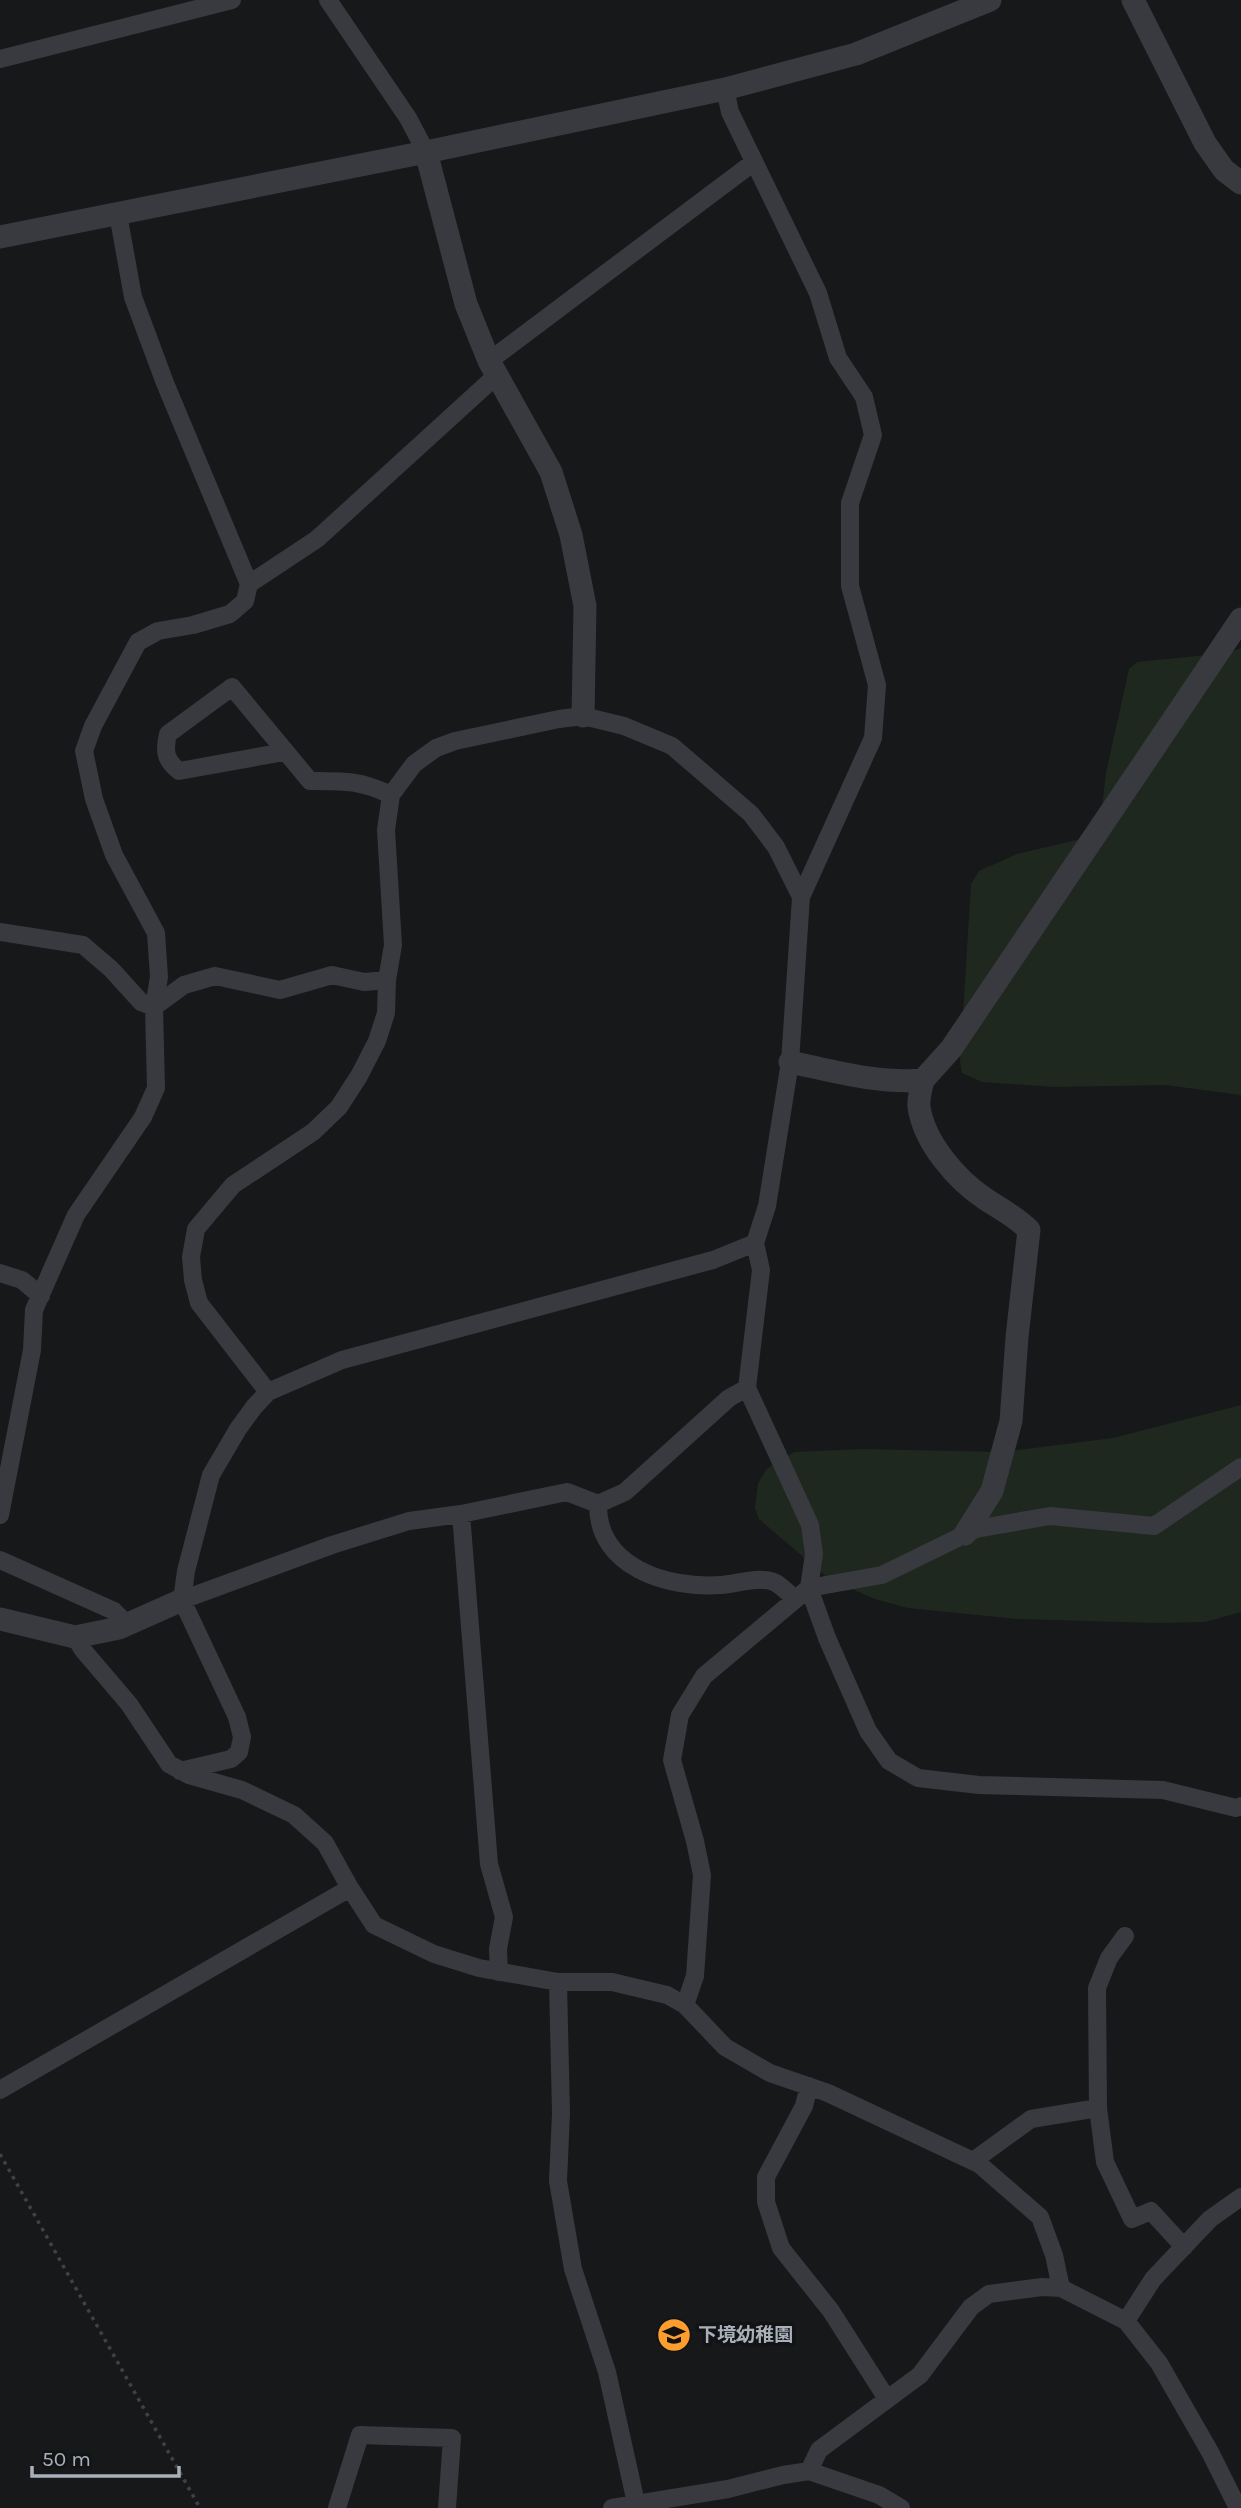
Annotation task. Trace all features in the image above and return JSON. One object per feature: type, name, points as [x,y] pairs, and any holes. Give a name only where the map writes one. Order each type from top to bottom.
[{"type":"street","points":[[0,59],[232,0]]},
{"type":"street","points":[[328,0],[408,118],[426,152],[466,304],[493,368],[551,472],[571,535],[585,606],[583,716]]},
{"type":"street","points":[[0,237],[725,89],[856,54],[990,0]]},
{"type":"street","points":[[1133,0],[1205,143],[1224,170],[1241,183]]},
{"type":"street","points":[[725,89],[730,112],[818,293],[838,358],[864,397],[873,435],[850,503],[850,586],[877,685],[873,738],[801,897],[790,1062],[767,1206],[755,1243],[761,1270],[747,1388],[810,1525],[814,1554],[802,1594]]},
{"type":"street","points":[[249,584],[317,539],[493,368],[754,162]]},
{"type":"street","points":[[0,1515],[5,1462],[32,1350],[34,1310],[76,1215],[143,1117],[156,1088],[154,1007],[159,977],[156,933],[114,855],[94,799],[84,751],[93,726],[138,642],[158,631],[194,625],[230,614],[245,601],[249,584],[165,383],[133,297],[118,214]]},
{"type":"street","points":[[965,1534],[992,1491],[1011,1420],[1029,1230],[1017,1217],[982,1197],[953,1170],[927,1135],[918,1105],[923,1080],[951,1049],[1241,619]]},
{"type":"street","points":[[284,752],[178,771],[168,762],[165,749],[168,734],[232,687],[310,781],[367,784],[391,795]]},
{"type":"street","points":[[268,1392],[199,1303],[191,1257],[196,1229],[233,1185],[313,1132],[339,1107],[377,1041],[386,1013],[387,980],[393,944],[386,830],[391,795],[414,764],[436,748],[455,741],[583,716],[624,726],[672,746],[751,814],[776,847],[801,897]]},
{"type":"street","points":[[0,932],[83,945],[111,969],[141,1002],[154,1007]]},
{"type":"street","points":[[154,1007],[184,985],[215,976],[280,990],[332,975],[364,982],[387,980]]},
{"type":"street","points":[[790,1062],[878,1079],[904,1082],[923,1080]]},
{"type":"street","points":[[180,1771],[231,1759],[239,1752],[242,1737],[234,1708],[182,1600],[186,1571],[211,1475],[237,1429],[268,1392],[342,1360],[713,1260],[755,1243]]},
{"type":"street","points":[[0,1273],[22,1280],[41,1296]]},
{"type":"street","points":[[0,1619],[75,1637],[127,1624],[182,1600],[370,1532],[410,1521],[461,1514],[568,1492],[598,1504],[625,1492],[729,1398],[747,1388]]},
{"type":"street","points":[[685,2005],[695,1976],[702,1875],[672,1760],[680,1715],[704,1676],[802,1594],[882,1575],[975,1529],[1050,1516],[1154,1526],[1241,1467]]},
{"type":"street","points":[[598,1504],[597,1523],[616,1556],[653,1577],[692,1585],[775,1582],[802,1594],[827,1638],[867,1731],[889,1761],[918,1778],[979,1785],[1164,1790],[1236,1808],[1241,1806]]},
{"type":"street","points":[[461,1514],[489,1864],[504,1917],[498,1949],[499,1972]]},
{"type":"street","points":[[0,1560],[114,1611],[127,1624]]},
{"type":"street","points":[[75,1637],[129,1704],[169,1764],[180,1771],[242,1790],[294,1815],[325,1843],[374,1925],[434,1954],[499,1972],[558,1982],[612,1982],[667,1995],[685,2005],[725,2047],[770,2073],[809,2086],[979,2164],[1040,2217],[1054,2255],[1061,2288]]},
{"type":"street","points":[[0,2090],[350,1888]]},
{"type":"street","points":[[1125,1936],[1109,1958],[1097,1988],[1098,2108],[1105,2162],[1132,2219],[1151,2211],[1184,2247]]},
{"type":"street","points":[[558,1982],[561,2113],[558,2181],[573,2269],[607,2372],[636,2503]]},
{"type":"street","points":[[809,2086],[804,2106],[766,2177],[766,2202],[781,2248],[831,2311],[887,2399]]},
{"type":"street","points":[[972,2161],[1031,2119],[1098,2108]]},
{"type":"street","points":[[1126,2321],[1153,2279],[1210,2219],[1241,2197]]},
{"type":"street","points":[[809,2471],[819,2450],[920,2375],[971,2307],[989,2294],[1042,2287],[1061,2288],[1126,2321],[1159,2363],[1210,2452],[1238,2508]]},
{"type":"street","points":[[337,2508],[360,2435],[452,2438],[447,2508]]},
{"type":"street","points":[[612,2508],[728,2489],[809,2471],[879,2495],[901,2508]]},
{"type":"path","points":[[0,2154],[200,2508]]},
{"type":"shaded area","points":[[1241,648],[1241,1095],[1165,1085],[1054,1087],[982,1082],[962,1073],[960,1062],[971,884],[979,871],[1017,854],[1089,837],[1101,816],[1106,773],[1129,669],[1137,662],[1228,653]]},
{"type":"shaded area","points":[[1241,1405],[1241,1612],[1205,1622],[1019,1619],[908,1608],[875,1599],[829,1579],[759,1519],[755,1508],[758,1483],[766,1470],[795,1452],[860,1449],[1001,1452],[1113,1438]]},
{"type":"place","name":"下境幼稚園","points":[[674,2335]]}]
